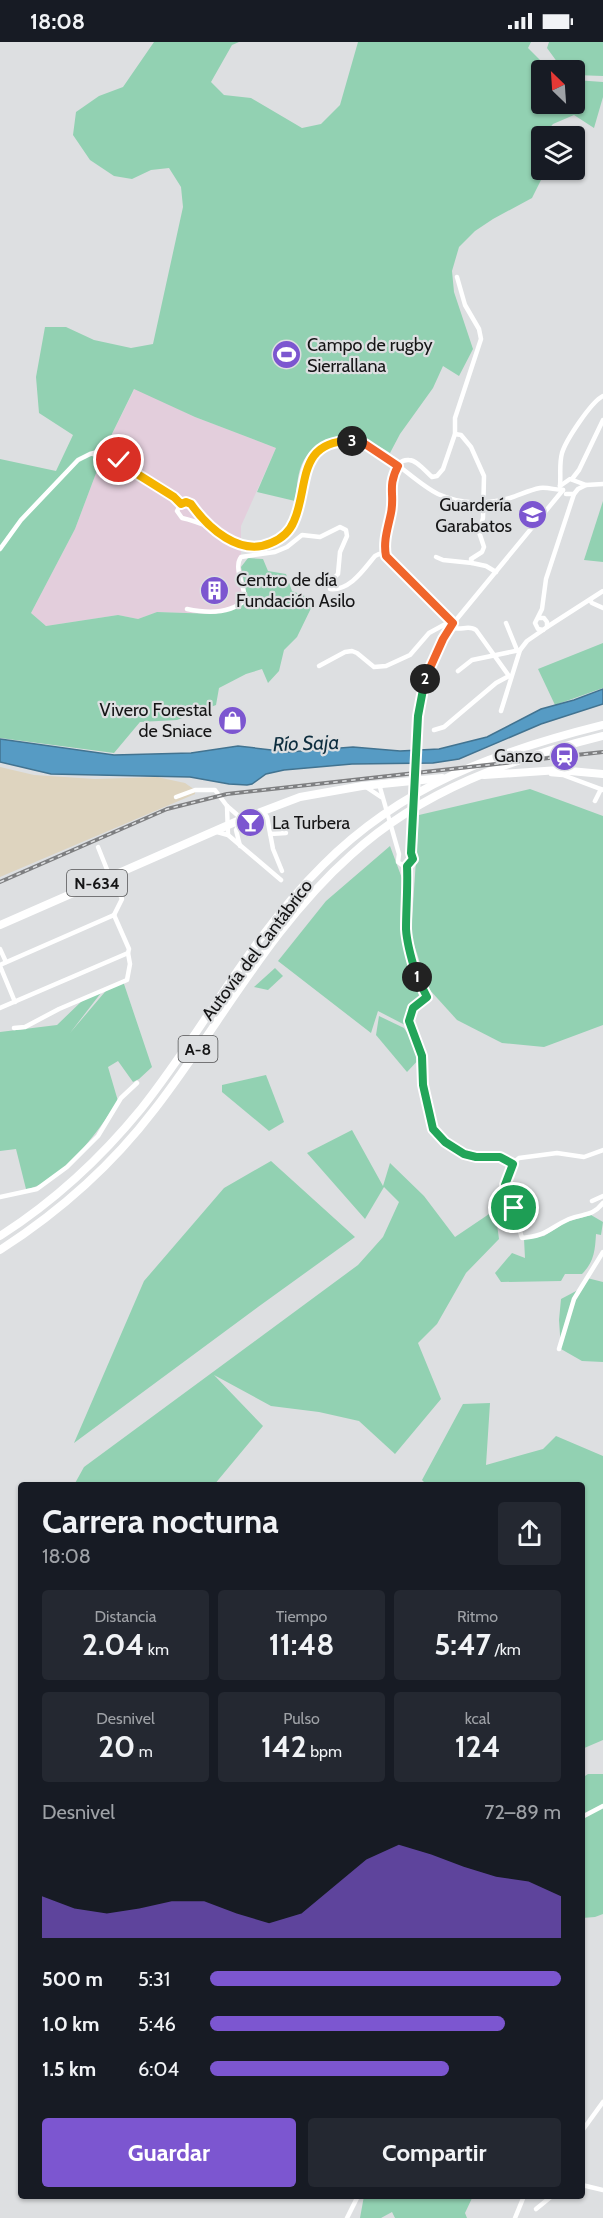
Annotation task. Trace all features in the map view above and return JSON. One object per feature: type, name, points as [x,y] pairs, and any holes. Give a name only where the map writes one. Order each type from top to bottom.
[{"type":"highway","name":"Autovía del Cantábrico","points":[[0,1236],[58,1194],[115,1139],[149,1099],[288,903],[331,857],[372,823],[420,791],[457,772],[505,753],[603,724]]},
{"type":"highway","name":"Autovía del Cantábrico","points":[[0,1250],[61,1206],[117,1153],[166,1094],[297,910],[334,870],[379,831],[424,801],[464,780],[555,748],[603,738]]},
{"type":"highway","name":"N-634","points":[[0,925],[224,830],[240,817],[310,794],[456,776],[559,770],[603,774]]},
{"type":"street","points":[[386,556],[386,529],[392,505],[391,482],[398,466],[403,461],[411,460],[432,477],[437,476],[443,469],[455,434],[456,418],[481,339],[479,329],[465,305],[457,277]]},
{"type":"street","points":[[545,628],[542,609],[545,583],[571,502],[565,491],[560,466],[564,448],[591,407],[603,396]]},
{"type":"street","points":[[552,504],[556,498],[576,483],[579,470],[603,420]]},
{"type":"street","points":[[455,434],[461,435],[471,447],[484,476],[483,518],[479,532],[484,547],[482,552],[471,560],[472,563]]},
{"type":"street","points":[[181,504],[178,509],[179,515],[184,519],[211,528],[236,543],[248,547],[263,547],[277,541],[288,532],[294,521],[308,465],[314,456],[335,443],[346,441],[360,441],[437,493],[466,501],[488,502],[536,489],[551,488],[565,491]]},
{"type":"street","points":[[0,549],[21,520],[78,460],[90,454],[111,448],[116,449],[132,471]]},
{"type":"street","points":[[105,457],[107,450]]},
{"type":"street","points":[[90,454],[105,457],[110,463],[118,462],[174,497],[181,504]]},
{"type":"street","points":[[118,462],[120,455]]},
{"type":"street","points":[[407,866],[413,862],[411,853],[417,729],[428,670],[452,624],[565,491],[565,481],[586,485],[603,483]]},
{"type":"street","points":[[551,488],[556,498]]},
{"type":"street","points":[[181,504],[189,503],[211,528]]},
{"type":"street","points":[[190,520],[194,510]]},
{"type":"street","points":[[187,609],[204,612],[218,611],[242,603],[245,600],[245,592],[237,568],[241,557],[275,552],[287,547],[302,535],[318,538],[340,527],[346,530],[347,536],[340,552],[338,574],[330,582],[330,590],[342,588],[355,579],[375,556],[380,554],[386,556],[458,630],[474,628],[510,677]]},
{"type":"street","points":[[436,557],[442,560],[472,563],[496,572]]},
{"type":"street","points":[[458,671],[472,660],[518,650],[545,628],[603,592]]},
{"type":"street","points":[[590,600],[603,608]]},
{"type":"street","points":[[532,637],[535,623],[543,619],[555,622]]},
{"type":"street","points":[[319,666],[349,651],[357,653],[374,667],[386,666],[410,655],[429,633],[452,624]]},
{"type":"street","points":[[501,711],[518,650],[506,624]]},
{"type":"street","points":[[536,626],[545,628]]},
{"type":"street","points":[[434,730],[444,728],[496,683],[510,677]]},
{"type":"street","points":[[546,772],[602,789],[595,801]]},
{"type":"street","points":[[588,784],[589,773]]},
{"type":"street","points":[[380,796],[396,782]]},
{"type":"street","points":[[379,784],[380,796],[399,854],[398,862],[407,866]]},
{"type":"street","points":[[362,786],[380,796]]},
{"type":"street","points":[[176,796],[195,790],[215,790],[240,817],[236,830],[240,846]]},
{"type":"street","points":[[226,804],[224,830],[281,880]]},
{"type":"street","points":[[263,811],[273,849],[282,871]]},
{"type":"street","points":[[224,830],[236,830]]},
{"type":"street","points":[[270,834],[286,833]]},
{"type":"street","points":[[2,964],[114,915],[123,899],[98,847]]},
{"type":"street","points":[[399,854],[404,850],[411,853]]},
{"type":"street","points":[[407,866],[408,943],[416,972],[427,997],[413,1008],[409,1021],[422,1056],[423,1085],[431,1124],[439,1137],[464,1154],[476,1157],[500,1157],[513,1164]]},
{"type":"street","points":[[14,1028],[25,1027],[59,1009],[127,980],[130,964],[129,949],[114,915]]},
{"type":"street","points":[[0,949],[2,964],[15,1002]]},
{"type":"street","points":[[0,1008],[128,953]]},
{"type":"street","points":[[0,1197],[37,1189],[67,1167],[98,1136],[121,1098],[137,1083]]},
{"type":"street","points":[[603,1150],[584,1157],[558,1153],[524,1156],[513,1164],[505,1185],[522,1238],[543,1235],[572,1218],[593,1213],[603,1203]]},
{"type":"street","points":[[592,1202],[603,1196]]},
{"type":"street","points":[[559,1349],[574,1299],[603,1252]]},
{"type":"street","points":[[585,1815],[603,1806]]},
{"type":"street","points":[[585,2127],[603,2102]]},
{"type":"street","points":[[585,2186],[603,2190]]},
{"type":"street","points":[[347,2218],[356,2199]]},
{"type":"street","points":[[515,2218],[523,2199]]},
{"type":"street","points":[[536,2209],[548,2199]]},
{"type":"shaded area","points":[[135,388],[195,417],[276,448],[241,526],[241,567],[248,602],[214,614],[157,612],[138,619],[118,615],[46,626],[31,613],[75,529],[107,444]]},
{"type":"shaded area","points":[[0,767],[34,775],[95,779],[157,777],[185,783],[195,790],[195,794],[0,877]]},
{"type":"green space","points":[[154,42],[239,42],[232,45],[211,82],[224,95],[251,98],[302,128],[321,124],[340,105],[358,42],[531,42],[528,48],[540,60],[531,60],[531,114],[585,114],[585,81],[603,82],[603,97],[594,128],[574,115],[551,126],[531,126],[531,180],[541,180],[532,198],[475,231],[459,247],[452,271],[454,292],[473,349],[459,376],[443,366],[433,388],[400,434],[390,453],[365,440],[339,437],[321,444],[307,455],[299,475],[295,501],[257,492],[276,448],[195,417],[134,389],[107,444],[75,529],[31,613],[46,626],[118,615],[138,619],[157,612],[215,614],[248,602],[241,567],[248,558],[263,559],[268,571],[286,574],[292,591],[315,600],[297,637],[284,650],[279,671],[268,683],[262,669],[246,674],[219,688],[216,705],[177,720],[140,722],[114,753],[0,738],[0,459],[56,471],[73,435],[39,413],[36,377],[45,327],[66,327],[94,340],[131,348],[153,344],[183,207],[181,187],[169,168],[151,170],[132,179],[114,176],[90,160],[73,135],[76,112],[99,96],[123,87]]},
{"type":"green space","points":[[549,42],[603,42],[603,76],[585,75],[585,60],[556,60],[547,48]]},
{"type":"green space","points":[[603,501],[603,562],[584,560]]},
{"type":"green space","points":[[603,643],[603,688],[555,705],[538,669]]},
{"type":"green space","points":[[530,789],[603,816],[603,1025],[544,1047],[502,1043],[457,1020],[428,988],[411,935],[419,815]]},
{"type":"green space","points":[[390,846],[403,881],[402,932],[419,996],[405,1025],[378,1011],[371,1033],[278,961],[326,901]]},
{"type":"green space","points":[[275,968],[283,976],[268,990],[254,987]]},
{"type":"green space","points":[[123,981],[152,1067],[133,1082],[118,1061],[108,1067],[118,1101],[110,1113],[90,1140],[65,1167],[52,1178],[26,1189],[16,1149],[0,1151],[0,1032],[57,1025],[84,999],[104,989],[70,1033],[110,986]]},
{"type":"green space","points":[[379,1016],[404,1028],[422,1056],[407,1072],[376,1035]]},
{"type":"green space","points":[[266,1075],[284,1122],[269,1131],[222,1092],[222,1085]]},
{"type":"green space","points":[[352,1130],[383,1186],[390,1163],[424,1196],[455,1237],[495,1210],[499,1239],[466,1273],[437,1324],[418,1343],[441,1399],[395,1454],[359,1421],[319,1412],[271,1406],[214,1375],[263,1426],[216,1482],[76,1482],[84,1467],[358,1265],[383,1237],[399,1202],[384,1187],[365,1219],[307,1153]]},
{"type":"green space","points":[[271,1161],[355,1237],[74,1443],[144,1281],[224,1188]]},
{"type":"green space","points":[[591,1215],[603,1222],[601,1235],[596,1234],[591,1261],[582,1274],[565,1274],[561,1281],[501,1282],[495,1273],[512,1253],[525,1258],[524,1239],[544,1236],[566,1222]]},
{"type":"green space","points":[[587,1278],[603,1282],[603,1362],[582,1361],[561,1349],[559,1320],[561,1299],[578,1290]]},
{"type":"green space","points":[[490,1403],[486,1465],[543,1449],[556,1436],[603,1456],[603,1740],[585,1748],[585,1482],[424,1482],[422,1480],[463,1404]]},
{"type":"green space","points":[[603,1774],[603,1914],[585,1918],[585,1776]]},
{"type":"green space","points":[[363,2199],[472,2199],[465,2213],[467,2218],[395,2218],[392,2212],[381,2218],[360,2218]]},
{"type":"water","points":[[603,689],[603,704],[541,724],[459,759],[433,763],[352,764],[284,770],[266,774],[247,785],[190,777],[51,774],[0,762],[0,739],[114,755],[191,753],[238,746],[289,752],[353,747],[400,751],[439,749],[487,737],[541,709]]},
{"type":"railway","points":[[0,882],[167,809],[227,794],[603,752]]},
{"type":"place","name":"Campo de rugby Sierrallana","points":[[286,355]]},
{"type":"place","name":"Guardería Garabatos","points":[[533,515]]},
{"type":"place","name":"Centro de día Fundación Asilo","points":[[215,590]]},
{"type":"place","name":"Vivero Forestal de Sniace","points":[[233,720]]},
{"type":"place","name":"Ganzo","points":[[564,756]]},
{"type":"place","name":"La Turbera","points":[[251,823]]},
{"type":"route","points":[[119,460],[118,462],[177,499],[181,504],[186,502],[191,504],[211,528],[236,543],[248,547],[263,547],[277,541],[288,532],[298,508],[304,474],[314,456],[324,448],[335,443],[360,441],[398,466],[391,482],[392,505],[386,529],[386,556],[453,623],[428,670],[418,716],[411,853],[413,859],[407,866],[406,930],[410,956],[427,997],[413,1008],[409,1021],[422,1056],[425,1095],[434,1132],[464,1154],[476,1157],[500,1157],[513,1164],[505,1185],[514,1208]]},
{"type":"water label","name":"Río Saja","points":[[306,743]]}]
